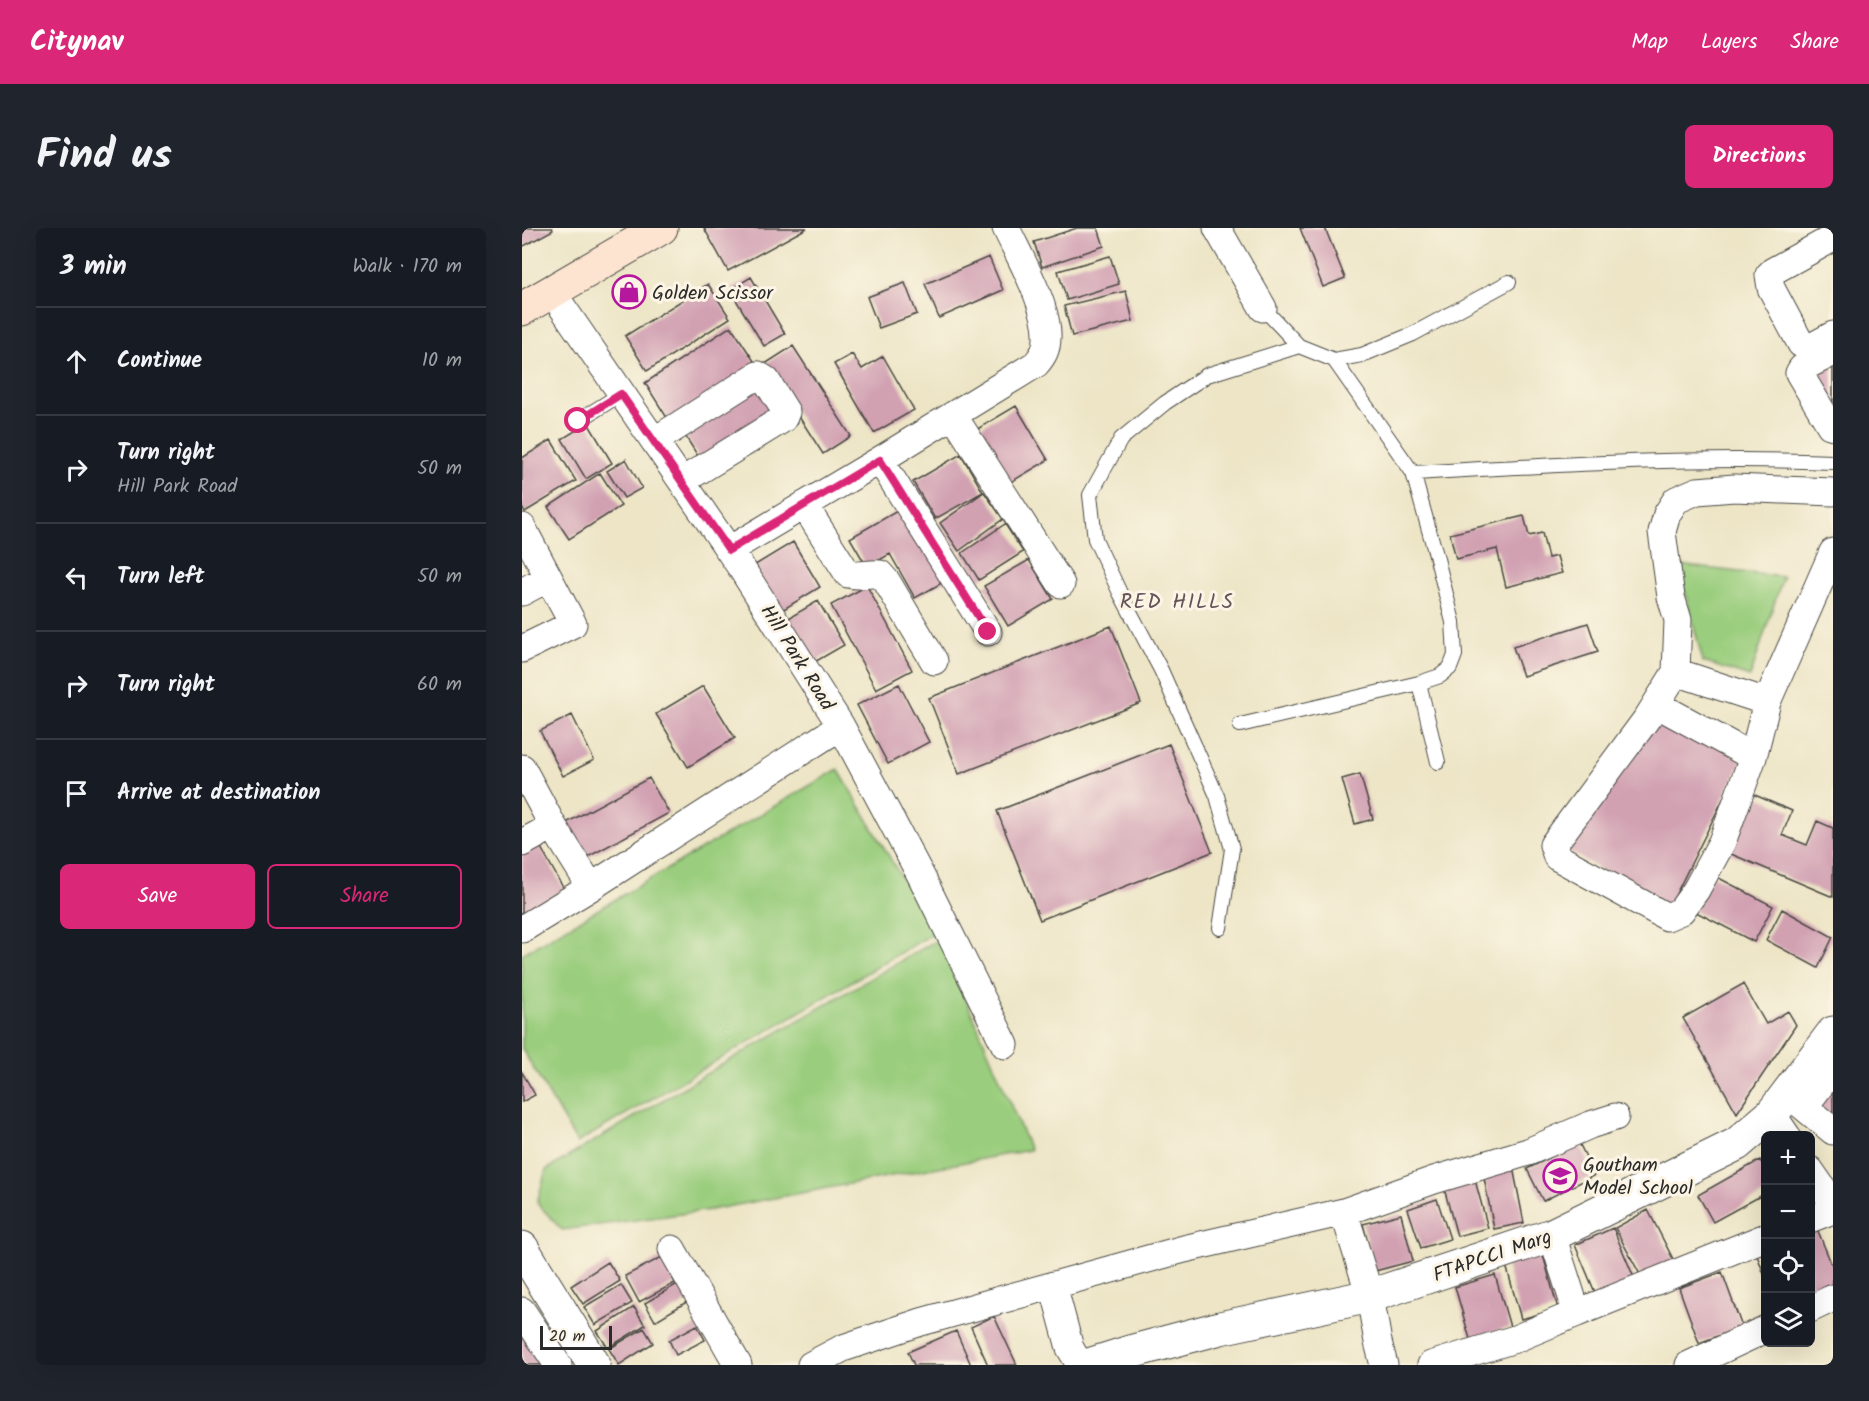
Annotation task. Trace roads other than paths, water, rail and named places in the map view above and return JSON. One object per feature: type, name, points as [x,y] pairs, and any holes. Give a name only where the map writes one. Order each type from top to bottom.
[{"type":"main road","points":[[522,309],[661,228]]},
{"type":"street","points":[[729,550],[1036,364],[1044,353],[1047,337],[1042,311],[1031,281],[1006,228]]},
{"type":"street","points":[[1216,228],[1263,308]]},
{"type":"street","points":[[1831,345],[1811,347],[1802,344],[1771,288],[1769,275],[1833,238]]},
{"type":"street","name":"Hill Park Road","points":[[552,292],[621,394],[662,436],[689,478],[729,550],[841,726],[921,876],[1005,1045]]},
{"type":"street","points":[[1831,345],[1799,373],[1830,425],[1833,426]]},
{"type":"street","points":[[662,436],[758,375],[766,380],[786,412],[783,419],[689,478]]},
{"type":"street","points":[[953,415],[1061,584]]},
{"type":"street","points":[[880,460],[988,632]]},
{"type":"street","points":[[1833,492],[1734,488],[1697,491],[1676,500],[1667,514],[1662,532],[1671,597],[1678,620],[1676,672],[1656,704],[1553,845],[1557,857],[1667,917],[1681,911],[1696,890],[1722,842],[1753,757],[1767,702],[1833,552]]},
{"type":"street","points":[[804,505],[848,574],[859,577],[872,573],[879,574],[887,582],[934,661]]},
{"type":"street","points":[[522,650],[573,624],[524,537]]},
{"type":"street","points":[[522,592],[548,578]]},
{"type":"street","points":[[1676,672],[1767,702]]},
{"type":"street","points":[[1656,704],[1753,757]]},
{"type":"street","points":[[522,929],[841,726]]},
{"type":"street","points":[[522,768],[553,826],[591,887]]},
{"type":"street","points":[[522,843],[553,826]]},
{"type":"street","name":"FTAPCCI Marg","points":[[1089,1365],[1220,1328],[1370,1296],[1552,1235],[1720,1154],[1787,1112],[1833,1032]]},
{"type":"street","points":[[1833,1069],[1787,1112],[1833,1131]]},
{"type":"street","points":[[812,1365],[843,1348],[899,1329],[1185,1249],[1344,1212],[1434,1180],[1528,1152],[1590,1125],[1615,1117]]},
{"type":"street","points":[[1815,1177],[1833,1203]]},
{"type":"street","points":[[1815,1217],[1833,1210]]},
{"type":"street","points":[[1344,1212],[1370,1296],[1384,1365]]},
{"type":"street","points":[[1552,1235],[1577,1313]]},
{"type":"street","points":[[1431,1365],[1515,1339],[1761,1239]]},
{"type":"street","points":[[522,1248],[594,1365]]},
{"type":"street","points":[[672,1249],[738,1365]]},
{"type":"street","points":[[1053,1285],[1070,1348],[1080,1365]]},
{"type":"street","points":[[1815,1307],[1833,1298]]},
{"type":"street","points":[[522,1311],[558,1365]]},
{"type":"street","points":[[1689,1365],[1761,1331]]},
{"type":"lane","points":[[1263,308],[1299,346],[1334,360],[1362,355],[1403,339],[1509,282]]},
{"type":"lane","points":[[1220,928],[1232,849],[1217,796],[1161,670],[1120,593],[1095,539],[1089,495],[1121,439],[1165,402],[1207,375],[1299,346]]},
{"type":"lane","points":[[1240,725],[1419,683],[1440,676],[1450,668],[1455,655],[1453,622],[1413,473],[1334,360]]},
{"type":"lane","points":[[578,421],[621,394]]},
{"type":"lane","points":[[1413,473],[1630,461],[1833,462]]},
{"type":"lane","points":[[1419,683],[1438,762]]},
{"type":"place","name":"Golden Scissor","points":[[629,292]]},
{"type":"place","name":"Goutham Model School","points":[[1560,1176]]},
{"type":"district","name":"RED HILLS","points":[[1177,601]]}]
